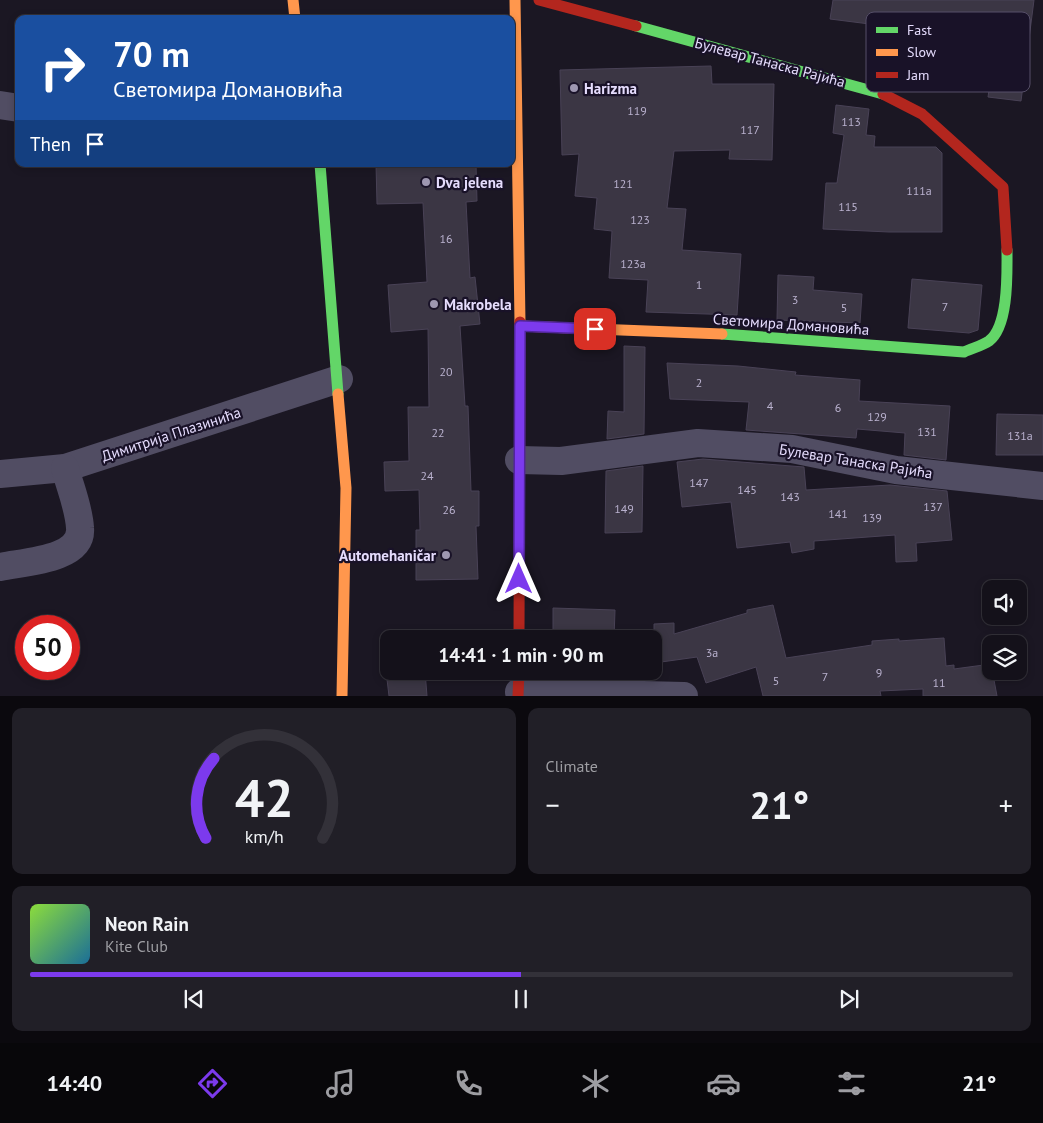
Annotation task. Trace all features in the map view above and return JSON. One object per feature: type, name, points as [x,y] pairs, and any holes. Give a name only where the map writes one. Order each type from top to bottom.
[{"type":"street","points":[[293,0],[295,15]]},
{"type":"street","points":[[515,0],[515,15]]},
{"type":"street","name":"Булевар Танаска Рајића","points":[[539,0],[866,88]]},
{"type":"street","name":"Булевар Танаска Рајића","points":[[879,92],[922,114],[1003,187],[1008,276]]},
{"type":"street","points":[[0,105],[15,107]]},
{"type":"street","points":[[320,167],[339,380],[346,488],[342,696]]},
{"type":"street","points":[[515,167],[520,326],[519,630]]},
{"type":"street","name":"Светомира Домановића","points":[[520,326],[747,335],[964,352],[991,340],[999,327],[1008,276]]},
{"type":"street","name":"Димитрија Плазинића","points":[[0,474],[65,468],[339,380]]},
{"type":"street","name":"Булевар Танаска Рајића","points":[[519,460],[578,460],[698,443],[792,448],[896,470],[1043,486]]},
{"type":"street","points":[[0,566],[65,553],[77,543],[81,529],[65,468]]},
{"type":"street","points":[[519,686],[676,695]]},
{"type":"building","points":[[833,0],[1034,0],[1030,31],[1030,12],[866,12],[866,24],[830,19]]},
{"type":"building","points":[[711,66],[712,84],[774,84],[772,160],[729,159],[730,150],[674,151],[667,208],[686,209],[682,250],[741,254],[737,315],[646,312],[648,280],[609,278],[612,231],[594,229],[597,198],[575,196],[579,154],[562,155],[560,70]]},
{"type":"building","points":[[989,92],[1022,92],[1021,101],[988,97]]},
{"type":"building","points":[[836,105],[869,109],[866,135],[875,136],[874,147],[936,147],[942,153],[942,232],[823,229],[826,183],[837,183],[844,135],[833,133]]},
{"type":"building","points":[[376,167],[476,167],[477,201],[466,202],[470,278],[475,277],[480,324],[460,326],[465,406],[468,406],[471,491],[479,491],[479,526],[476,526],[478,579],[416,580],[416,530],[420,530],[419,490],[385,491],[384,462],[409,461],[408,407],[429,407],[428,329],[391,332],[388,285],[427,282],[423,203],[377,204]]},
{"type":"building","points":[[778,275],[814,277],[813,290],[862,294],[860,323],[777,320]]},
{"type":"building","points":[[912,279],[982,285],[978,330],[969,333],[908,328]]},
{"type":"building","points":[[624,346],[645,347],[644,434],[607,439],[608,411],[624,412]]},
{"type":"building","points":[[667,363],[738,366],[796,372],[795,375],[860,380],[859,401],[950,406],[946,460],[904,455],[905,433],[857,429],[856,438],[746,430],[749,402],[670,399]]},
{"type":"building","points":[[997,414],[1043,415],[1043,455],[996,455]]},
{"type":"building","points":[[703,459],[804,467],[806,490],[890,485],[947,491],[952,540],[916,543],[917,561],[896,562],[895,535],[814,541],[814,549],[792,553],[790,542],[737,548],[731,502],[682,507],[677,462]]},
{"type":"building","points":[[643,466],[642,532],[605,533],[606,471]]},
{"type":"building","points":[[773,605],[786,658],[872,645],[872,641],[944,638],[946,666],[954,665],[954,669],[982,665],[982,680],[994,680],[997,696],[923,696],[923,689],[880,691],[881,696],[763,696],[756,667],[706,683],[697,657],[662,662],[662,630],[654,630],[654,624],[674,623],[674,634],[747,613],[747,610]]},
{"type":"building","points":[[553,608],[615,610],[614,630],[553,630]]},
{"type":"building","points":[[387,680],[426,680],[427,696],[389,696]]},
{"type":"traffic: fast","points":[[636,26],[866,89]]},
{"type":"traffic: fast","points":[[876,92],[883,94]]},
{"type":"traffic: fast","points":[[320,167],[338,394]]},
{"type":"traffic: fast","points":[[722,334],[964,352],[989,341],[996,334],[1006,298],[1007,250]]},
{"type":"traffic: slow","points":[[293,0],[295,15]]},
{"type":"traffic: slow","points":[[515,0],[520,322]]},
{"type":"traffic: slow","points":[[520,326],[722,334]]},
{"type":"traffic: slow","points":[[338,394],[346,488],[342,696]]},
{"type":"traffic: jam","points":[[539,0],[636,26]]},
{"type":"traffic: jam","points":[[883,94],[922,114],[1003,187],[1007,250]]},
{"type":"traffic: jam","points":[[519,630],[520,322]]},
{"type":"traffic: jam","points":[[518,696],[519,680]]},
{"type":"place","name":"Harizma","points":[[574,88]]},
{"type":"place","name":"Dva jelena","points":[[426,182]]},
{"type":"place","name":"Makrobela","points":[[434,304]]},
{"type":"place","name":"Automehaničar","points":[[446,555]]},
{"type":"route","points":[[519,579],[520,326],[595,329]]}]
